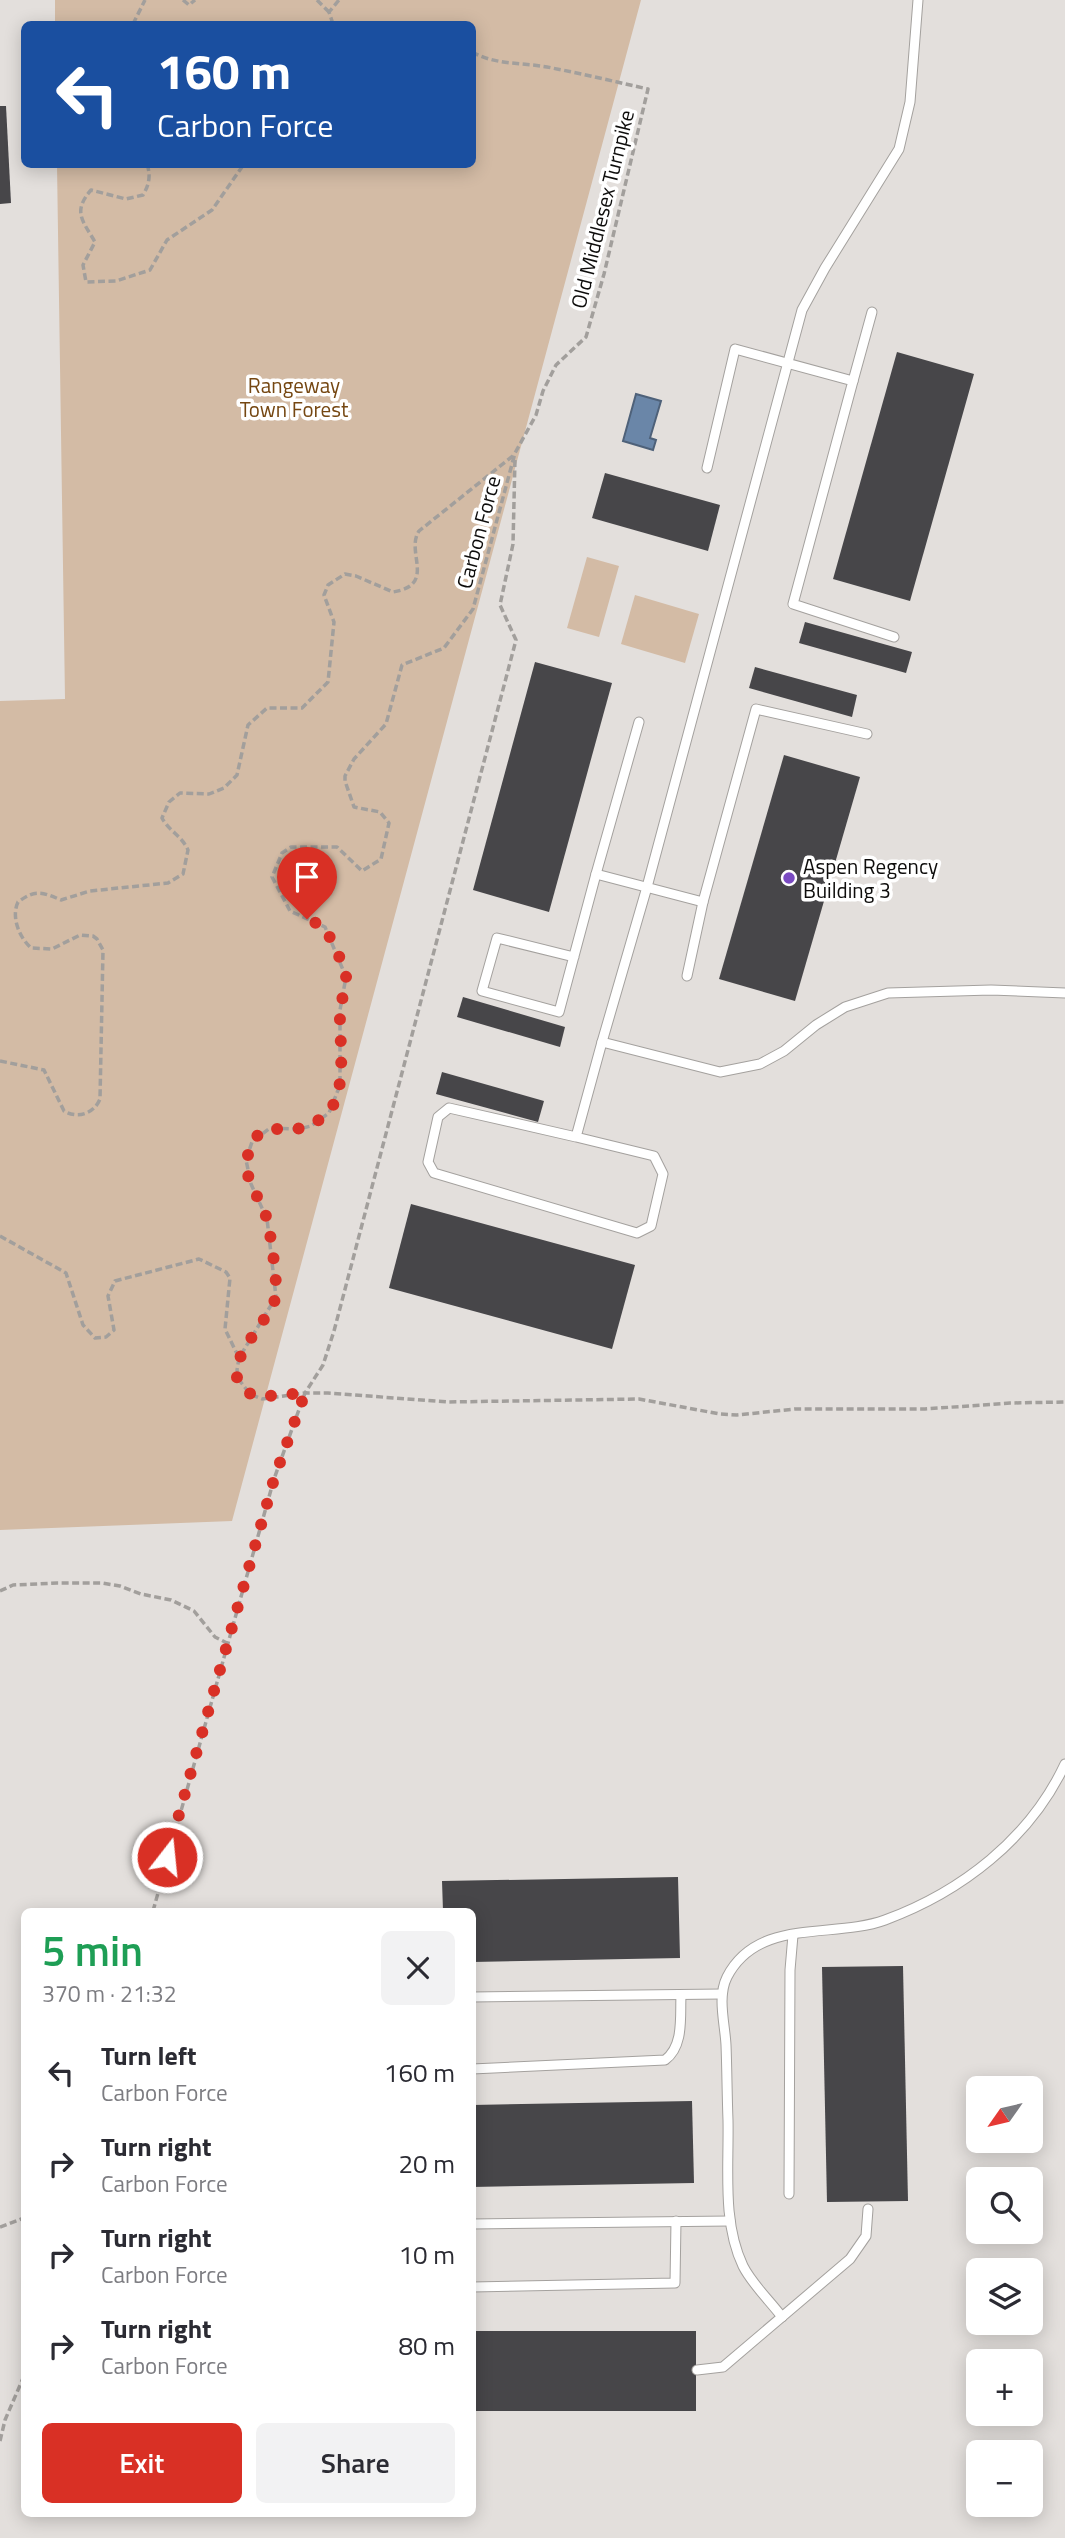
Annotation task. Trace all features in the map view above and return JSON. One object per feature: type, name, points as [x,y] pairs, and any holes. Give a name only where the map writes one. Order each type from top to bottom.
[{"type":"lane","points":[[576,1137],[647,887],[802,310],[899,149],[911,102],[918,0]]},
{"type":"lane","points":[[872,312],[793,604],[894,637]]},
{"type":"lane","points":[[707,468],[736,349],[853,381]]},
{"type":"lane","points":[[687,976],[703,902],[756,709],[867,734]]},
{"type":"lane","points":[[574,957],[498,937],[482,991],[559,1012],[639,722]]},
{"type":"lane","points":[[596,874],[703,902]]},
{"type":"lane","points":[[601,1042],[720,1072],[760,1064],[785,1051],[845,1007],[888,993],[990,990],[1065,993]]},
{"type":"lane","points":[[449,1108],[576,1137],[654,1156],[663,1174],[651,1227],[638,1233],[434,1173],[428,1162],[438,1117],[449,1108]]},
{"type":"lane","points":[[782,2317],[744,2268],[730,2221],[726,2047],[722,1994],[726,1979],[737,1962],[751,1948],[773,1939],[882,1921],[942,1895],[1021,1832],[1058,1779],[1065,1764]]},
{"type":"lane","points":[[789,2193],[790,1970],[793,1935]]},
{"type":"lane","points":[[476,1997],[722,1994]]},
{"type":"lane","points":[[476,2068],[665,2060],[677,2046],[681,1995]]},
{"type":"lane","points":[[697,2370],[723,2367],[850,2259],[866,2236],[868,2210]]},
{"type":"lane","points":[[476,2287],[675,2283],[676,2221]]},
{"type":"lane","points":[[476,2224],[730,2221]]},
{"type":"path","points":[[134,21],[145,0]]},
{"type":"path","points":[[183,0],[189,5],[195,0]]},
{"type":"path","points":[[317,0],[329,12],[331,21]]},
{"type":"path","points":[[329,12],[339,0]]},
{"type":"path","name":"Old Middlesex Turnpike","points":[[476,54],[511,64],[549,67],[648,89],[604,274],[586,337]]},
{"type":"path","points":[[148,168],[148,187],[143,195],[126,199],[91,190],[81,202],[80,215],[95,243],[83,265],[86,282],[116,281],[150,270],[167,240],[212,210],[241,168]]},
{"type":"path","name":"Carbon Force","points":[[239,1358],[276,1297],[267,1219],[247,1171],[246,1160],[252,1142],[270,1128],[299,1129],[311,1126],[328,1113],[340,1085],[340,1010],[346,977],[325,927],[290,911],[272,877],[282,853],[290,846],[337,848],[362,871],[381,859],[388,823],[380,812],[354,807],[345,776],[354,759],[386,724],[402,665],[444,648],[472,609],[515,453],[536,415],[543,391],[556,365],[586,337]]},
{"type":"path","points":[[0,1061],[44,1070],[68,1114],[85,1115],[96,1108],[100,1099],[103,950],[97,939],[86,935],[80,935],[52,948],[31,948],[25,943],[14,918],[18,902],[29,894],[49,892],[61,900],[90,891],[168,883],[183,874],[188,849],[181,838],[167,828],[162,818],[169,802],[180,793],[209,794],[224,788],[237,775],[248,725],[267,708],[302,708],[328,682],[334,622],[324,595],[328,585],[345,574],[393,592],[413,582],[419,572],[414,542],[419,531],[515,453]]},
{"type":"path","points":[[154,1908],[274,1479],[305,1393],[323,1365],[334,1331],[516,640],[500,605],[513,544],[515,453]]},
{"type":"path","points":[[0,1236],[66,1273],[83,1325],[95,1338],[106,1337],[114,1331],[108,1297],[115,1281],[200,1259],[226,1272],[230,1278],[225,1329],[239,1358],[237,1370],[240,1381],[250,1394],[262,1399],[305,1393],[434,1401],[639,1399],[737,1415],[795,1409],[925,1409],[1065,1402]]},
{"type":"path","points":[[0,1591],[13,1586],[57,1583],[102,1583],[120,1586],[141,1594],[171,1600],[194,1611],[215,1637],[228,1643]]},
{"type":"path","points":[[0,2227],[21,2219]]},
{"type":"path","points":[[0,2441],[5,2420],[21,2383]]},
{"type":"green space","name":"Rangeway Town Forest","points":[[55,0],[641,0],[232,1521],[0,1530],[0,701],[65,699],[57,168],[476,168],[476,21],[55,21]]},
{"type":"green space","points":[[587,557],[619,566],[599,637],[567,628]]},
{"type":"green space","points":[[635,595],[699,614],[685,663],[621,644]]},
{"type":"water","points":[[636,394],[661,401],[650,438],[656,440],[653,450],[623,441]]},
{"type":"building","points":[[0,106],[6,106],[11,203],[0,204]]},
{"type":"building","points":[[897,352],[974,374],[910,601],[833,579]]},
{"type":"building","points":[[605,473],[720,505],[708,551],[592,518]]},
{"type":"building","points":[[805,622],[912,652],[906,673],[799,643]]},
{"type":"building","points":[[535,662],[612,683],[549,912],[473,890]]},
{"type":"building","points":[[755,667],[857,695],[852,717],[749,688]]},
{"type":"building","name":"Aspen Regency Building 3","points":[[784,755],[860,777],[795,1001],[719,979]]},
{"type":"building","points":[[463,997],[565,1027],[560,1047],[457,1017]]},
{"type":"building","points":[[442,1072],[544,1101],[538,1122],[436,1094]]},
{"type":"building","points":[[411,1204],[635,1265],[612,1349],[389,1288]]},
{"type":"building","points":[[678,1877],[680,1958],[476,1962],[476,1908],[443,1908],[442,1881]]},
{"type":"building","points":[[903,1966],[908,2201],[827,2202],[822,1967]]},
{"type":"building","points":[[692,2101],[694,2183],[476,2187],[476,2105]]},
{"type":"building","points":[[476,2331],[696,2331],[696,2411],[476,2411]]},
{"type":"place","name":"Aspen Regency Building 3","points":[[789,878]]},
{"type":"route","points":[[167,1857],[274,1479],[305,1393],[262,1399],[250,1394],[243,1387],[237,1370],[239,1358],[276,1297],[267,1219],[247,1171],[246,1160],[252,1142],[270,1128],[299,1129],[311,1126],[328,1113],[340,1085],[340,1010],[346,977],[325,927],[307,919]]}]
